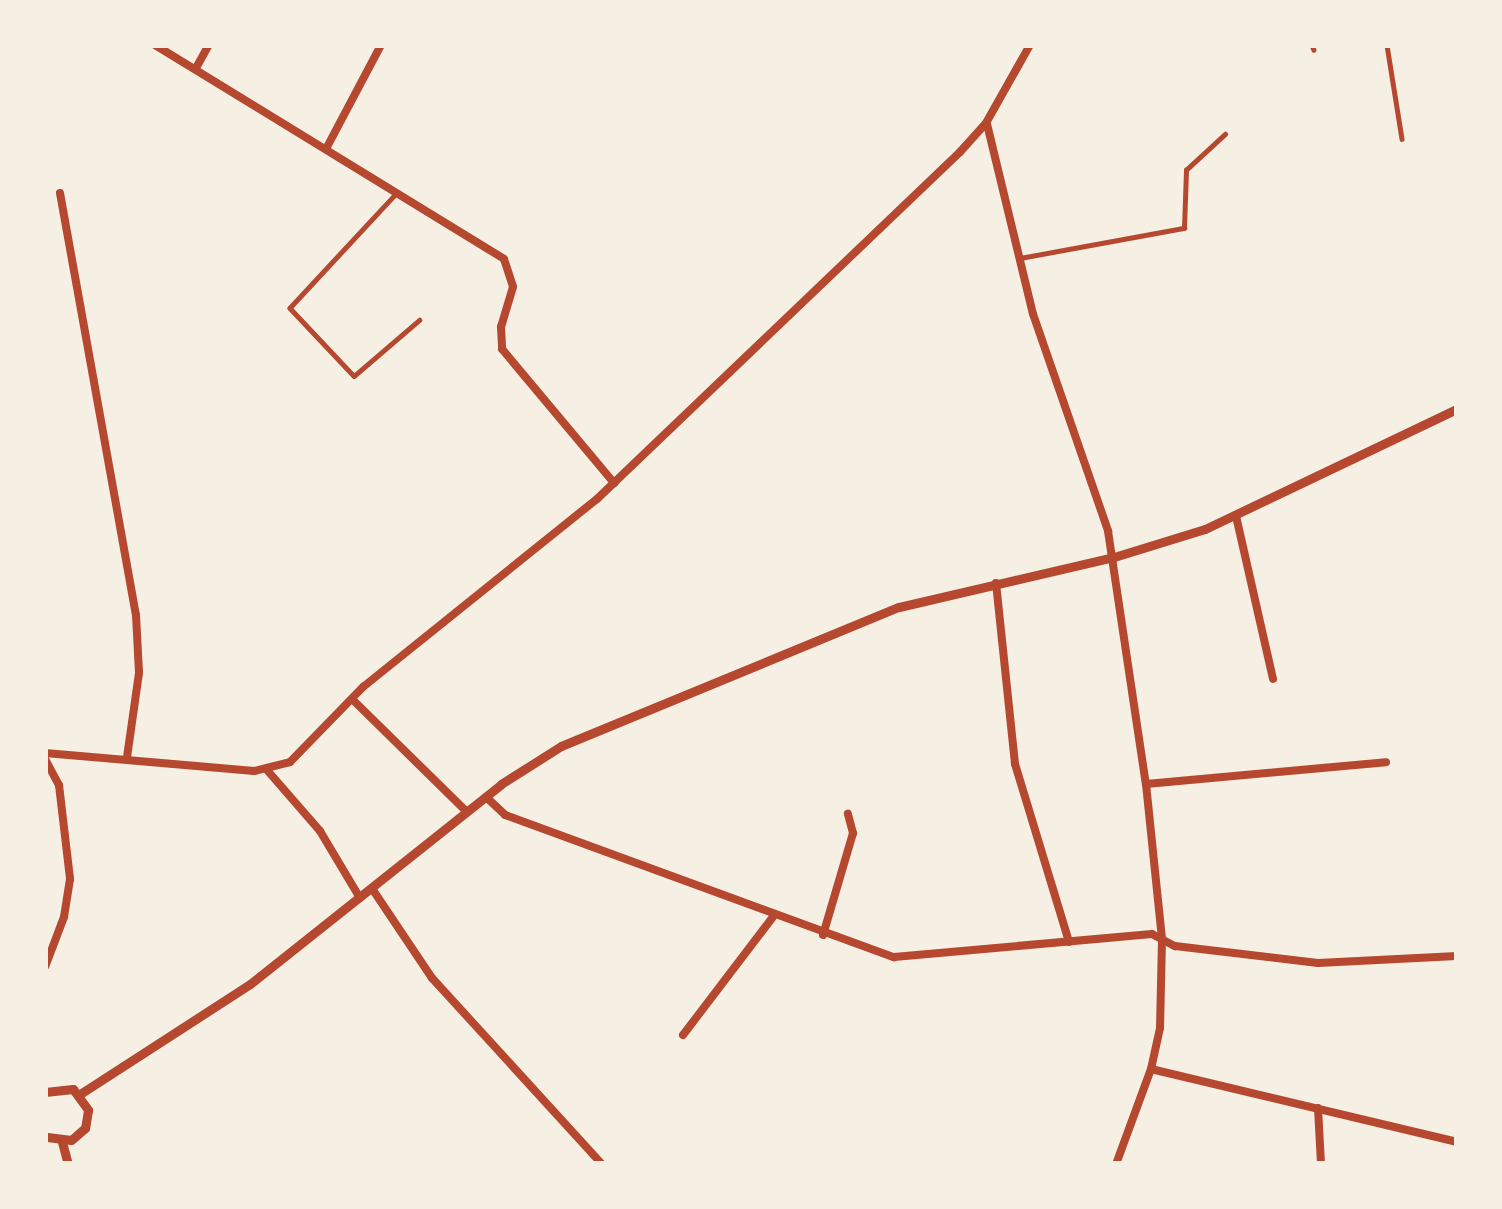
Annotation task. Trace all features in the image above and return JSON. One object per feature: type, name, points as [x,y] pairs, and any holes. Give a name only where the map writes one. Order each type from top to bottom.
[{"type":"street","points":[[155,45],[504,260],[513,286],[501,327],[502,349],[614,483]]},
{"type":"street","points":[[196,68],[208,45]]},
{"type":"street","points":[[327,147],[381,45]]},
{"type":"street","points":[[45,967],[70,879],[59,785],[45,756],[128,757],[266,770],[306,750],[353,700],[614,483],[986,123],[1030,45]]},
{"type":"street","points":[[986,123],[1033,314],[1114,557],[1146,784],[1162,940],[1160,1028],[1151,1069],[1116,1164]]},
{"type":"street","points":[[60,194],[136,615],[139,673],[128,757]]},
{"type":"street","points":[[80,1094],[250,984],[545,755],[609,724],[899,607],[1114,557],[1236,516],[1457,409]]},
{"type":"street","points":[[1236,516],[1273,679]]},
{"type":"street","points":[[995,584],[1015,764],[1069,942]]},
{"type":"street","points":[[353,700],[468,813]]},
{"type":"street","points":[[1146,784],[1386,762]]},
{"type":"street","points":[[266,770],[278,789],[320,831],[361,899]]},
{"type":"street","points":[[486,797],[505,815],[773,917],[894,957],[1152,934],[1175,946],[1318,963],[1457,956]]},
{"type":"street","points":[[823,935],[853,833],[848,814]]},
{"type":"street","points":[[373,890],[432,978],[602,1164]]},
{"type":"street","points":[[683,1035],[773,917]]},
{"type":"street","points":[[1151,1069],[1457,1142]]},
{"type":"street","points":[[45,1137],[62,1142],[79,1136],[88,1120],[80,1094],[65,1087],[46,1088]]},
{"type":"street","points":[[1318,1108],[1321,1164]]},
{"type":"street","points":[[62,1142],[68,1164]]},
{"type":"lane","points":[[1387,45],[1402,139]]},
{"type":"lane","points":[[1020,258],[1184,228],[1186,170],[1225,134]]},
{"type":"lane","points":[[397,193],[290,308],[354,376],[419,320]]}]
